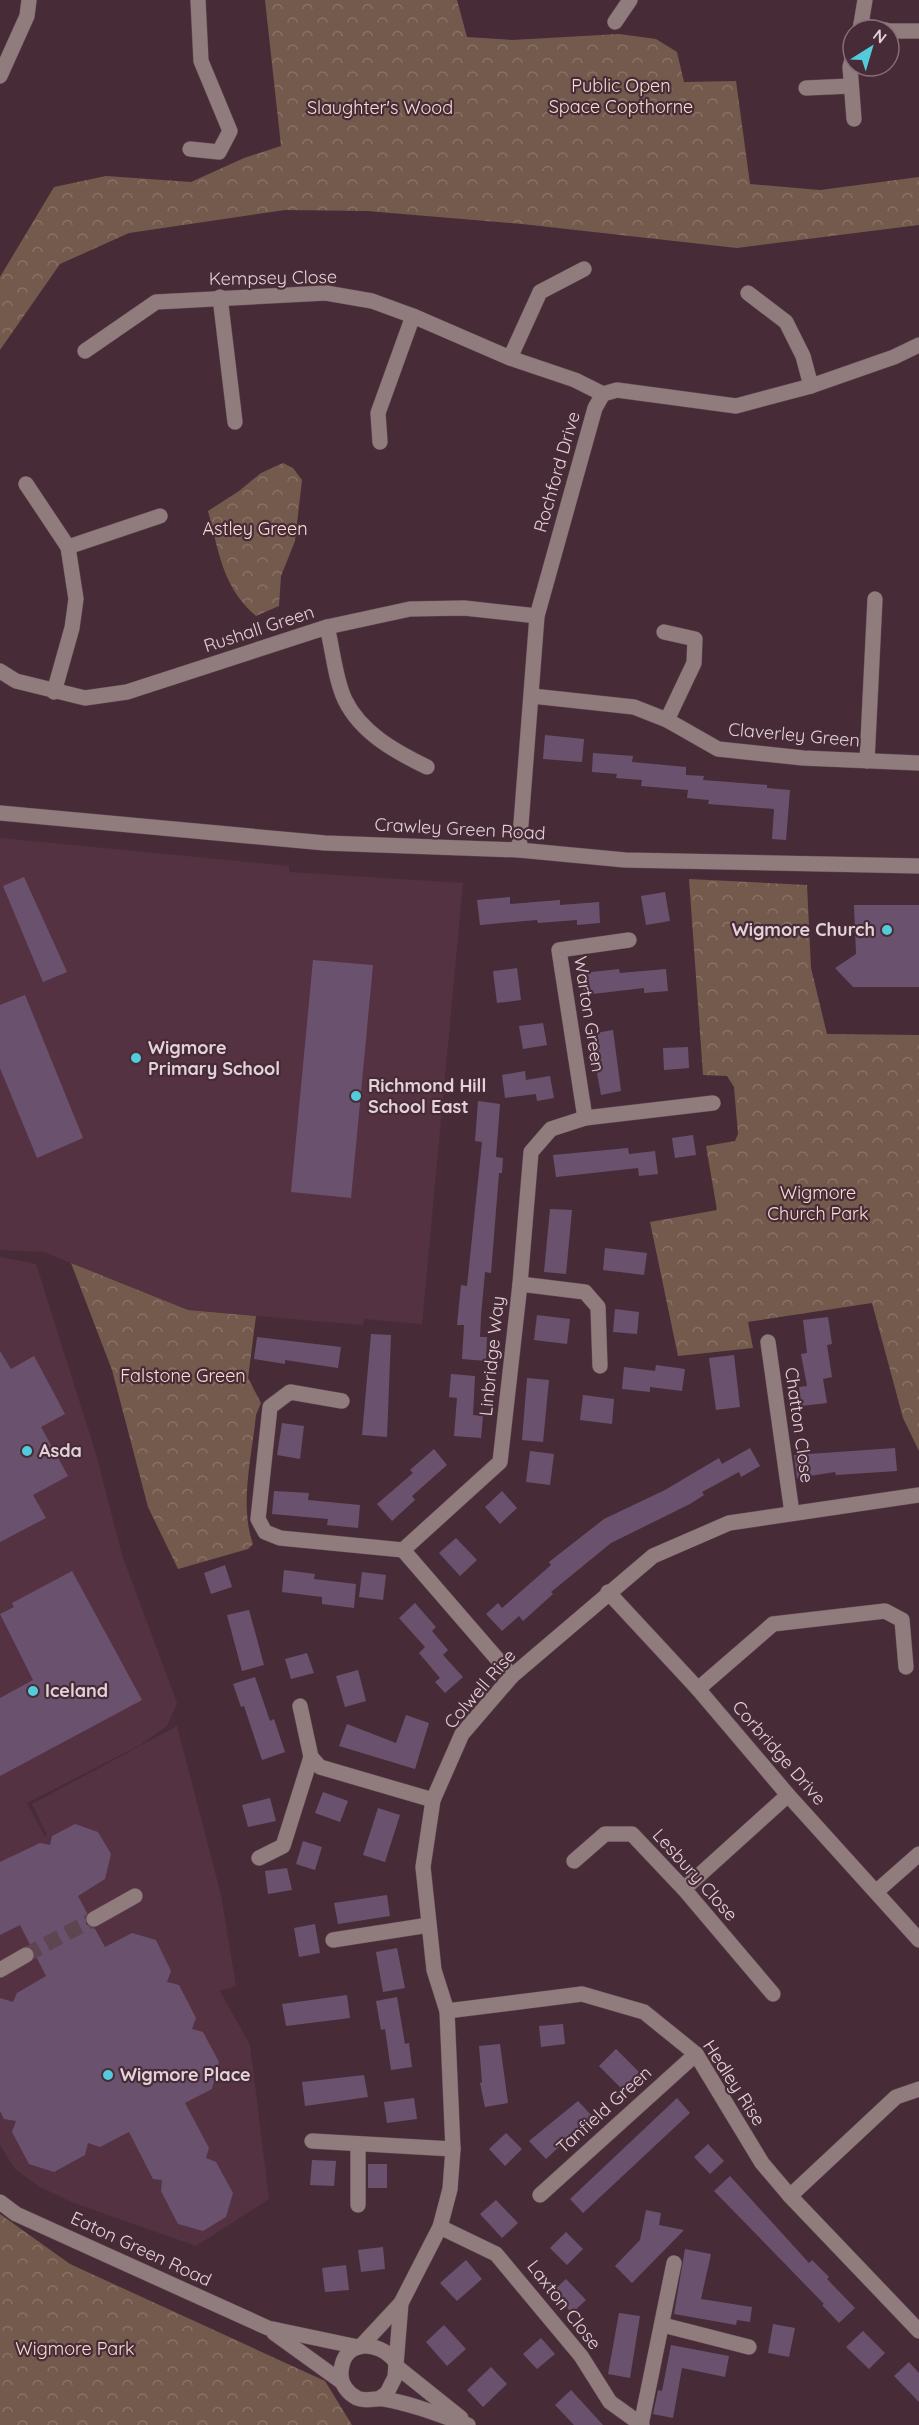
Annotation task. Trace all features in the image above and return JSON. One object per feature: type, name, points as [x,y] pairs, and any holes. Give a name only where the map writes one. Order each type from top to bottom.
[{"type":"street","points":[[0,76],[27,16],[29,0]]},
{"type":"street","points":[[190,149],[219,152],[230,131],[201,61],[198,0]]},
{"type":"street","points":[[615,22],[630,0]]},
{"type":"street","points":[[862,18],[865,0]]},
{"type":"street","points":[[901,30],[919,31]]},
{"type":"street","points":[[851,78],[854,119]]},
{"type":"street","points":[[806,88],[851,86]]},
{"type":"street","points":[[510,358],[540,292],[584,269]]},
{"type":"street","name":"Kempsey Close","points":[[85,351],[156,302],[326,293],[372,301],[510,358],[574,380],[603,394]]},
{"type":"street","points":[[748,293],[786,322],[803,356],[811,386]]},
{"type":"street","points":[[220,297],[235,422]]},
{"type":"street","points":[[380,442],[378,413],[413,316]]},
{"type":"street","points":[[603,394],[617,390],[736,406],[811,386],[894,357],[919,345]]},
{"type":"street","name":"Rochford Drive","points":[[519,850],[537,616],[595,408],[603,394]]},
{"type":"street","points":[[26,483],[68,547],[76,599],[72,628],[54,692]]},
{"type":"street","points":[[68,547],[160,516]]},
{"type":"street","points":[[867,761],[875,599]]},
{"type":"street","name":"Rushall Green","points":[[0,671],[16,681],[85,698],[127,692],[327,627],[410,609],[464,608],[537,616]]},
{"type":"street","points":[[327,627],[345,700],[369,731],[392,751],[427,767]]},
{"type":"street","points":[[664,632],[695,639],[694,663],[667,720]]},
{"type":"street","name":"Claverley Green","points":[[532,696],[634,706],[667,720],[717,749],[803,759],[919,763]]},
{"type":"street","name":"Crawley Green Road","points":[[0,813],[326,843],[519,850],[625,860],[919,866]]},
{"type":"street","name":"Warton Green","points":[[585,1118],[559,950],[629,940]]},
{"type":"street","name":"Linbridge Way","points":[[403,1550],[500,1462],[520,1284],[531,1152],[551,1129],[585,1118],[712,1103]]},
{"type":"street","points":[[520,1284],[585,1292],[598,1307],[600,1366]]},
{"type":"street","name":"Chatton Close","points":[[768,1342],[792,1513]]},
{"type":"street","points":[[342,1401],[291,1392],[270,1407],[258,1519],[265,1532],[280,1538],[403,1550],[512,1676]]},
{"type":"street","name":"Colwell Rise","points":[[359,2346],[400,2303],[440,2227],[450,2189],[453,2149],[447,2011],[434,1970],[423,1867],[433,1800],[462,1734],[512,1676],[653,1556],[729,1523],[919,1495]]},
{"type":"street","name":"Corbridge Drive","points":[[608,1592],[698,1689],[788,1795],[919,1940]]},
{"type":"street","points":[[698,1689],[772,1624],[885,1611],[902,1620],[906,1667]]},
{"type":"street","points":[[259,1858],[283,1846],[311,1757],[300,1706]]},
{"type":"street","points":[[311,1757],[320,1767],[433,1800]]},
{"type":"street","points":[[684,1889],[788,1795]]},
{"type":"street","name":"Lesbury Close","points":[[574,1862],[605,1834],[632,1834],[684,1889],[773,1994]]},
{"type":"street","points":[[877,1891],[919,1854]]},
{"type":"street","points":[[94,1919],[135,1896]]},
{"type":"street","points":[[333,1940],[429,1925]]},
{"type":"street","points":[[0,1970],[26,1955]]},
{"type":"street","name":"Hedley Rise","points":[[447,2011],[582,1994],[644,2012],[696,2054],[762,2163],[790,2196],[919,2331]]},
{"type":"street","name":"Tanfield Green","points":[[540,2195],[696,2054]]},
{"type":"street","points":[[790,2196],[896,2097],[919,2089]]},
{"type":"street","points":[[312,2141],[453,2149]]},
{"type":"street","points":[[358,2144],[358,2205]]},
{"type":"street","name":"Eaton Green Road","points":[[0,2202],[16,2214],[268,2328],[342,2382]]},
{"type":"street","name":"Laxton Close","points":[[440,2227],[496,2254],[581,2356],[610,2402],[641,2425]]},
{"type":"street","points":[[641,2425],[674,2263]]},
{"type":"street","name":"Colwell Rise","points":[[395,2363],[400,2303]]},
{"type":"street","points":[[663,2325],[749,2347]]},
{"type":"street","name":"Eaton Green Road","points":[[268,2328],[359,2346]]},
{"type":"street","points":[[359,2346],[381,2348],[395,2363],[469,2425],[419,2407],[380,2398],[358,2399],[342,2382],[342,2365],[349,2354],[359,2346]]},
{"type":"street","points":[[380,2398],[392,2385],[395,2363]]},
{"type":"shaded area","name":"Wigmore Primary School","points":[[0,838],[289,866],[289,872],[463,883],[422,1324],[364,1319],[363,1325],[188,1310],[44,1252],[0,1250]]},
{"type":"shaded area","points":[[0,1257],[36,1264],[96,1454],[122,1555],[177,1703],[167,1726],[140,1745],[27,1803],[45,1837],[47,1835],[32,1804],[177,1726],[221,1895],[236,1986],[220,1991],[250,2045],[269,2199],[196,2246],[74,2203],[40,2187],[15,2169],[0,2145]]},
{"type":"green space","name":"Slaughter's Wood","points":[[265,0],[457,0],[467,37],[512,40],[619,34],[656,39],[677,52],[684,82],[736,81],[750,184],[820,190],[919,177],[919,225],[737,248],[522,224],[367,211],[285,210],[129,233],[60,264],[0,350],[0,277],[54,187],[106,176],[191,182],[244,158],[281,146]]},
{"type":"green space","name":"Astley Green","points":[[283,463],[293,468],[302,480],[295,541],[281,576],[279,606],[256,616],[236,593],[223,568],[208,511],[239,491],[261,473]]},
{"type":"green space","name":"Wigmore Church Park","points":[[689,879],[807,885],[811,968],[827,1034],[919,1035],[919,1451],[903,1418],[872,1303],[748,1322],[753,1348],[678,1356],[650,1222],[717,1210],[706,1146],[735,1141],[738,1134],[734,1087],[727,1076],[703,1075]]},
{"type":"green space","name":"Falstone Green","points":[[71,1263],[188,1310],[256,1316],[248,1378],[261,1403],[256,1415],[248,1480],[247,1513],[253,1544],[248,1549],[178,1569],[148,1507],[112,1370]]},
{"type":"green space","name":"Wigmore Park","points":[[0,2214],[70,2264],[325,2381],[352,2425],[0,2425]]},
{"type":"building","points":[[545,735],[584,739],[582,762],[543,759]]},
{"type":"building","points":[[593,753],[633,756],[632,762],[686,767],[686,775],[704,776],[703,780],[767,785],[767,788],[790,790],[786,840],[772,839],[774,809],[708,804],[709,800],[687,798],[688,790],[641,786],[642,780],[616,778],[617,774],[592,772]]},
{"type":"building","points":[[24,877],[67,972],[43,982],[3,886]]},
{"type":"building","points":[[665,892],[670,921],[646,925],[641,896]]},
{"type":"building","points":[[510,897],[510,904],[560,900],[560,905],[599,902],[600,923],[577,925],[577,920],[538,923],[537,920],[480,925],[477,900]]},
{"type":"building","name":"Wigmore Church","points":[[854,905],[919,905],[919,987],[853,987],[835,968],[856,954]]},
{"type":"building","points":[[313,960],[373,965],[351,1198],[291,1192]]},
{"type":"building","points":[[517,968],[521,1000],[497,1003],[493,971]]},
{"type":"building","points":[[619,969],[620,973],[666,969],[668,991],[644,993],[644,988],[584,995],[582,973]]},
{"type":"building","points":[[25,995],[83,1138],[37,1158],[0,1068],[0,1005]]},
{"type":"building","points":[[543,1023],[547,1045],[523,1049],[519,1026]]},
{"type":"building","points":[[613,1030],[621,1091],[601,1095],[590,1034]]},
{"type":"building","points":[[688,1047],[689,1068],[664,1070],[663,1048]]},
{"type":"building","points":[[525,1071],[526,1080],[550,1076],[554,1098],[537,1101],[536,1094],[505,1098],[502,1075]]},
{"type":"building","points":[[478,1101],[500,1104],[496,1157],[503,1158],[502,1173],[499,1173],[491,1273],[485,1272],[481,1316],[480,1337],[487,1337],[486,1361],[462,1359],[464,1325],[457,1325],[461,1285],[467,1286],[482,1142],[475,1141]]},
{"type":"building","points":[[693,1135],[696,1155],[675,1158],[672,1138]]},
{"type":"building","points":[[628,1148],[629,1154],[655,1151],[658,1174],[639,1176],[638,1168],[556,1177],[553,1155]]},
{"type":"building","points":[[550,1209],[572,1210],[566,1274],[544,1272]]},
{"type":"building","points":[[605,1248],[647,1253],[644,1275],[603,1270]]},
{"type":"building","points":[[615,1309],[639,1312],[637,1334],[613,1332]]},
{"type":"building","points":[[537,1315],[570,1319],[567,1344],[534,1340]]},
{"type":"building","points":[[828,1317],[832,1344],[827,1345],[832,1377],[823,1379],[827,1403],[801,1406],[799,1387],[807,1386],[801,1354],[807,1353],[803,1320]]},
{"type":"building","points":[[371,1334],[391,1335],[387,1437],[362,1435]]},
{"type":"building","points":[[257,1337],[341,1347],[338,1368],[285,1360],[285,1364],[254,1359]]},
{"type":"building","name":"Asda","points":[[0,1351],[11,1369],[34,1356],[65,1414],[41,1427],[68,1476],[33,1495],[46,1518],[0,1542]]},
{"type":"building","points":[[734,1355],[740,1407],[716,1410],[709,1358]]},
{"type":"building","points":[[656,1365],[685,1369],[682,1391],[650,1387],[650,1392],[622,1389],[624,1367],[655,1371]]},
{"type":"building","points":[[451,1374],[475,1376],[473,1415],[483,1416],[481,1438],[454,1436],[457,1398],[449,1397]]},
{"type":"building","points":[[527,1378],[549,1380],[543,1442],[522,1440]]},
{"type":"building","points":[[583,1395],[614,1399],[612,1424],[580,1420]]},
{"type":"building","points":[[282,1423],[304,1426],[300,1459],[277,1455]]},
{"type":"building","points":[[750,1448],[760,1466],[741,1477],[739,1472],[702,1492],[704,1495],[690,1504],[611,1543],[551,1592],[553,1594],[523,1621],[519,1616],[502,1631],[486,1614],[498,1603],[502,1608],[551,1565],[549,1562],[604,1519],[665,1490],[719,1458],[722,1464]]},
{"type":"building","points":[[895,1448],[897,1471],[836,1475],[835,1472],[797,1478],[794,1455]]},
{"type":"building","points":[[434,1449],[447,1465],[412,1496],[415,1500],[392,1521],[377,1504],[413,1473],[410,1470]]},
{"type":"building","points":[[530,1451],[554,1454],[550,1485],[526,1482]]},
{"type":"building","points":[[274,1491],[309,1493],[308,1500],[360,1505],[358,1528],[327,1525],[328,1519],[272,1514]]},
{"type":"building","points":[[502,1491],[517,1508],[500,1524],[485,1507]]},
{"type":"building","points":[[456,1538],[477,1560],[460,1576],[439,1553]]},
{"type":"building","points":[[225,1565],[232,1587],[211,1594],[204,1573]]},
{"type":"building","points":[[284,1570],[315,1574],[314,1579],[356,1584],[354,1608],[322,1604],[322,1597],[282,1592]]},
{"type":"building","points":[[72,1571],[142,1700],[0,1776],[0,1698],[33,1680],[0,1614],[14,1607],[12,1603]]},
{"type":"building","points":[[362,1572],[386,1575],[383,1600],[359,1597]]},
{"type":"building","points":[[415,1603],[436,1627],[432,1631],[448,1650],[443,1655],[463,1677],[445,1693],[435,1682],[440,1678],[419,1653],[425,1647],[399,1618]]},
{"type":"building","points":[[249,1610],[264,1665],[242,1671],[227,1615]]},
{"type":"building","points":[[307,1653],[314,1673],[291,1679],[285,1659]]},
{"type":"building","points":[[358,1670],[366,1701],[345,1707],[336,1676]]},
{"type":"building","points":[[255,1677],[270,1721],[274,1719],[285,1752],[262,1760],[244,1706],[241,1707],[233,1684]]},
{"type":"building","points":[[406,1715],[429,1723],[415,1769],[339,1746],[347,1724],[396,1743]]},
{"type":"building","points":[[323,1792],[348,1801],[340,1822],[315,1813]]},
{"type":"building","points":[[270,1798],[276,1821],[248,1827],[242,1805]]},
{"type":"building","points":[[378,1808],[400,1815],[385,1862],[363,1855]]},
{"type":"building","name":"Wigmore Place","points":[[75,1824],[98,1832],[111,1854],[105,1879],[78,1896],[87,1913],[86,1924],[95,1929],[105,1947],[132,1933],[156,1940],[171,1971],[167,1982],[179,1985],[196,2018],[192,2029],[203,2032],[219,2062],[212,2089],[185,2103],[209,2148],[206,2158],[216,2162],[233,2193],[226,2217],[203,2231],[178,2224],[161,2191],[162,2180],[153,2179],[129,2132],[100,2147],[88,2143],[85,2155],[54,2172],[29,2164],[12,2132],[16,2121],[4,2119],[0,2111],[0,1998],[13,2002],[17,1993],[46,1976],[20,1925],[0,1935],[0,1862],[40,1843],[50,1845],[52,1836]]},
{"type":"building","points":[[303,1841],[322,1847],[315,1870],[296,1864]]},
{"type":"building","points":[[287,1868],[292,1890],[268,1894],[265,1871]]},
{"type":"building","points":[[387,1895],[390,1916],[338,1924],[334,1903]]},
{"type":"building","points":[[315,1924],[320,1953],[299,1957],[294,1928]]},
{"type":"building","points":[[397,1948],[405,1988],[383,1992],[376,1952]]},
{"type":"building","points":[[347,1995],[350,2018],[286,2026],[282,2004]]},
{"type":"building","points":[[397,1997],[405,2044],[409,2043],[412,2067],[391,2070],[385,2029],[381,2030],[376,2001]]},
{"type":"building","points":[[563,2024],[565,2044],[541,2047],[539,2026]]},
{"type":"building","points":[[500,2044],[508,2103],[485,2107],[480,2083],[482,2082],[479,2046]]},
{"type":"building","points":[[616,2049],[639,2072],[622,2089],[599,2066]]},
{"type":"building","points":[[364,2075],[368,2097],[305,2106],[302,2082]]},
{"type":"building","points":[[414,2098],[417,2119],[387,2123],[384,2102]]},
{"type":"building","points":[[677,2098],[690,2113],[583,2213],[570,2199]]},
{"type":"building","points":[[578,2101],[592,2116],[546,2159],[529,2141]]},
{"type":"building","points":[[506,2133],[522,2149],[505,2166],[489,2149]]},
{"type":"building","points":[[708,2144],[724,2161],[710,2174],[694,2157]]},
{"type":"building","points":[[312,2160],[336,2161],[334,2186],[310,2185]]},
{"type":"building","points":[[368,2164],[387,2164],[387,2188],[368,2188]]},
{"type":"building","points":[[730,2176],[809,2263],[812,2260],[855,2308],[839,2323],[822,2305],[824,2304],[714,2191]]},
{"type":"building","points":[[496,2200],[518,2223],[502,2238],[480,2214]]},
{"type":"building","points":[[646,2210],[661,2213],[659,2225],[684,2230],[632,2283],[615,2266],[640,2240]]},
{"type":"building","points":[[566,2232],[583,2249],[567,2265],[550,2248]]},
{"type":"building","points":[[383,2247],[385,2269],[361,2272],[358,2250]]},
{"type":"building","points":[[685,2249],[711,2254],[701,2299],[752,2307],[750,2322],[737,2320],[736,2325],[674,2314]]},
{"type":"building","points":[[466,2260],[482,2279],[457,2301],[440,2283]]},
{"type":"building","points":[[346,2265],[349,2290],[325,2292],[322,2268]]},
{"type":"building","points":[[566,2279],[586,2300],[572,2313],[552,2292]]},
{"type":"building","points":[[619,2313],[640,2316],[630,2378],[608,2374]]},
{"type":"building","points":[[773,2324],[795,2328],[789,2357],[768,2353]]},
{"type":"building","points":[[444,2325],[466,2349],[447,2366],[426,2342]]},
{"type":"building","points":[[863,2331],[885,2353],[869,2369],[846,2347]]},
{"type":"building","points":[[541,2338],[555,2354],[537,2369],[523,2354]]},
{"type":"building","points":[[671,2345],[729,2356],[725,2377],[682,2368],[673,2418],[653,2414],[658,2390],[662,2391]]},
{"type":"building","points":[[909,2362],[919,2373],[919,2402],[894,2376]]},
{"type":"building","points":[[491,2367],[507,2384],[483,2407],[467,2390]]},
{"type":"building","points":[[571,2390],[603,2425],[574,2425],[555,2405]]},
{"type":"tunnel","points":[[26,1955],[94,1919]]},
{"type":"place","name":"Wigmore Church","points":[[887,930]]},
{"type":"place","name":"Wigmore Primary School","points":[[136,1058]]},
{"type":"place","name":"Richmond Hill School East","points":[[356,1096]]},
{"type":"place","name":"Asda","points":[[27,1451]]},
{"type":"place","name":"Iceland","points":[[33,1691]]},
{"type":"place","name":"Wigmore Place","points":[[108,2075]]},
{"type":"park label","name":"Public Open Space Copthorne","points":[[621,96]]}]
